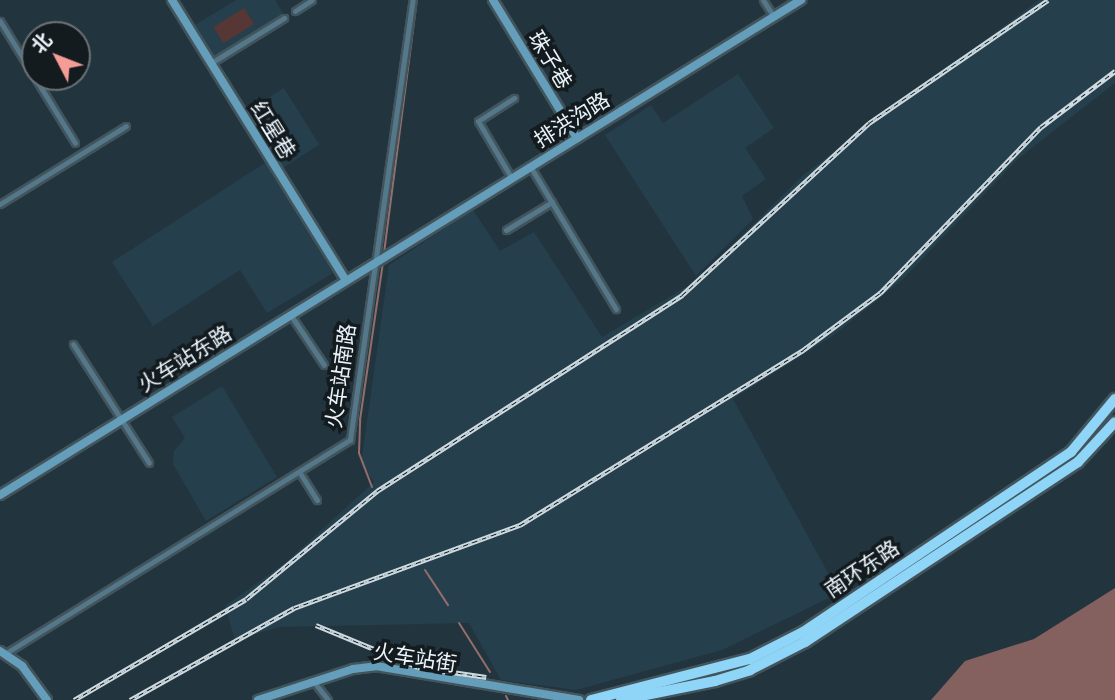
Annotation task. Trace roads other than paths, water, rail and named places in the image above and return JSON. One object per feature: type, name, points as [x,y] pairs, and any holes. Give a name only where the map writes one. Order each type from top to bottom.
[{"type":"highway","name":"南环东路","points":[[591,700],[750,659],[803,632],[1071,452],[1115,399]]},
{"type":"highway","name":"南环东路","points":[[621,700],[727,677],[805,642],[1078,462],[1115,422]]},
{"type":"main road","name":"红星巷","points":[[172,0],[345,279]]},
{"type":"main road","name":"珠子巷","points":[[493,0],[576,138]]},
{"type":"main road","name":"排洪沟路","points":[[388,253],[801,0]]},
{"type":"main road","name":"火车站东路","points":[[0,495],[388,253]]},
{"type":"main road","name":"火车站南路","points":[[3,652],[22,666],[47,700]]},
{"type":"main road","name":"火车站街","points":[[258,700],[376,666],[529,695],[579,700]]},
{"type":"street","points":[[295,11],[312,0]]},
{"type":"street","name":"火车站南路","points":[[3,652],[346,444],[351,435],[413,0]]},
{"type":"street","points":[[763,0],[774,18]]},
{"type":"street","points":[[211,63],[284,18]]},
{"type":"street","points":[[0,21],[75,143]]},
{"type":"street","points":[[511,177],[478,121],[514,98]]},
{"type":"street","points":[[0,204],[126,126]]},
{"type":"street","points":[[530,166],[616,309]]},
{"type":"street","points":[[506,230],[552,202]]},
{"type":"street","points":[[290,314],[324,365]]},
{"type":"street","points":[[73,345],[149,463]]},
{"type":"street","points":[[300,472],[317,500]]},
{"type":"street","points":[[314,682],[328,700]]},
{"type":"waterway","points":[[384,253],[417,0]]},
{"type":"waterway","points":[[372,487],[359,453],[360,420],[383,262]]},
{"type":"waterway","points":[[425,570],[448,605]]},
{"type":"waterway","points":[[459,623],[490,672]]},
{"type":"waterway","points":[[506,696],[508,700]]},
{"type":"railway","points":[[74,700],[246,599],[377,491],[682,295],[869,123],[1048,0]]},
{"type":"railway","points":[[130,700],[294,608],[520,525],[803,350],[880,293],[1041,127],[1115,71]]},
{"type":"railway","points":[[316,625],[418,667],[486,677]]}]
